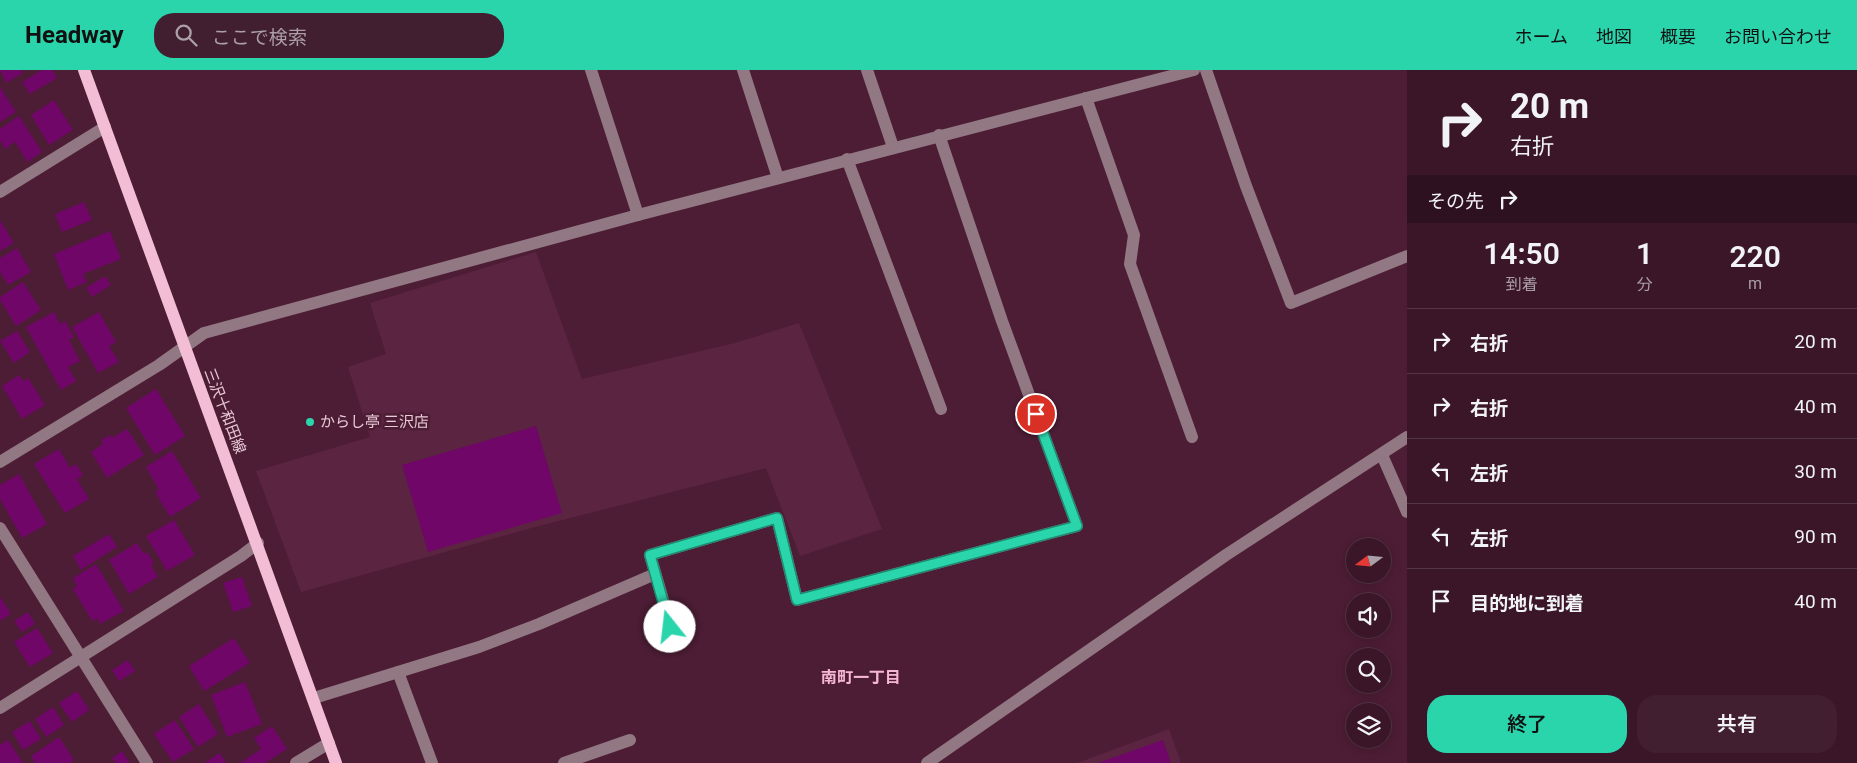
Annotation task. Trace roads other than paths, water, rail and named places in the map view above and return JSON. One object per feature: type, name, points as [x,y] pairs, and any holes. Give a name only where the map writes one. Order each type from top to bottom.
[{"type":"main road","name":"三沢十和田線","points":[[84,70],[184,348],[258,543],[336,763]]},
{"type":"street","points":[[591,70],[638,214]]},
{"type":"street","points":[[743,70],[778,178]]},
{"type":"street","points":[[867,70],[893,147]]},
{"type":"street","points":[[0,462],[159,365],[204,333],[638,214],[1194,70]]},
{"type":"street","points":[[1206,70],[1246,186],[1291,303],[1407,256]]},
{"type":"street","points":[[1086,98],[1134,235],[1130,264],[1192,437]]},
{"type":"street","points":[[0,192],[105,127]]},
{"type":"street","points":[[676,645],[650,555],[777,518],[797,600],[1077,526],[1002,321],[939,135]]},
{"type":"street","points":[[847,159],[941,409]]},
{"type":"street","points":[[927,763],[1226,555],[1407,437]]},
{"type":"street","points":[[1382,455],[1407,512]]},
{"type":"street","points":[[0,528],[147,763]]},
{"type":"street","points":[[0,708],[258,543]]},
{"type":"street","points":[[314,698],[479,647],[540,624],[655,574]]},
{"type":"street","points":[[398,672],[432,763]]},
{"type":"street","points":[[564,763],[630,740]]},
{"type":"street","points":[[296,763],[329,744]]},
{"type":"place","name":"からし亭 三沢店","points":[[310,422]]},
{"type":"district","name":"南町一丁目","points":[[861,677]]}]
